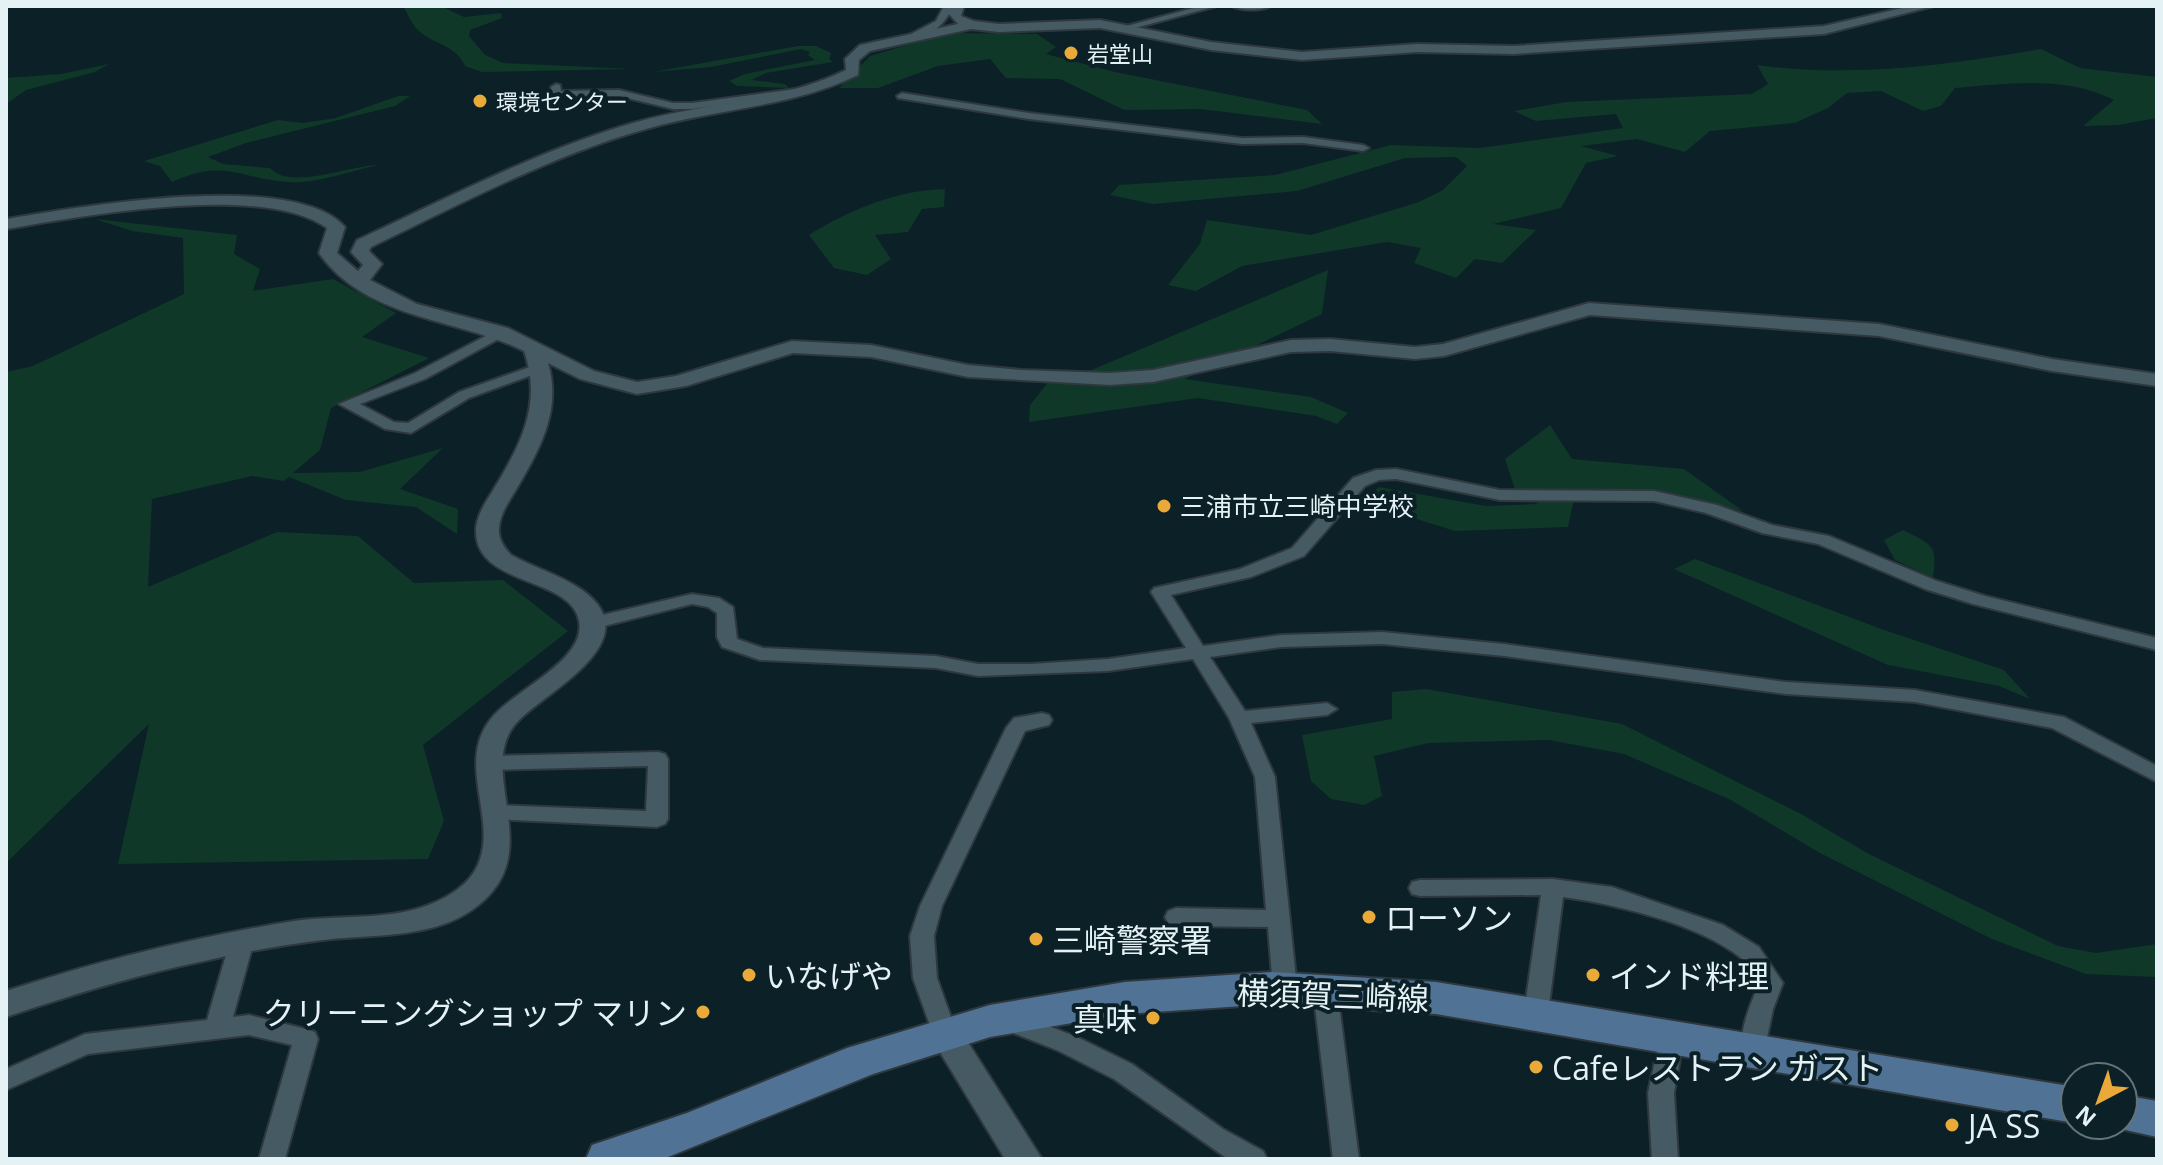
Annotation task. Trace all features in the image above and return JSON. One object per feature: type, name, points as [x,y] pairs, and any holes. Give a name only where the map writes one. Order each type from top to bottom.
[{"type":"main road","name":"横須賀三崎線","points":[[608,1159],[699,1128],[862,1060],[1002,1018],[1138,997],[1285,988],[1436,998],[2059,1102]]},
{"type":"street","points":[[913,37],[940,23],[949,6]]},
{"type":"street","points":[[958,6],[953,15],[971,25]]},
{"type":"street","points":[[1124,28],[1212,6]]},
{"type":"street","points":[[1237,6],[1250,9],[1266,6]]},
{"type":"street","points":[[360,281],[373,264],[360,252],[363,244],[412,224],[448,203],[636,127],[706,112],[752,108],[818,90],[853,72],[852,59],[861,50],[971,25],[1013,29],[1089,23],[1260,54],[1320,56],[1417,48],[1514,50],[1824,30],[1928,6]]},
{"type":"street","points":[[556,87],[555,94],[619,93],[673,106],[818,90]]},
{"type":"street","points":[[902,96],[1029,116],[1242,141],[1303,140],[1363,148]]},
{"type":"street","points":[[6,224],[185,203],[246,201],[295,206],[331,219],[336,227],[328,253],[337,265],[410,308],[501,332],[537,357],[637,388],[679,382],[792,347],[871,351],[980,372],[1110,379],[1186,371],[1291,346],[1330,345],[1415,353],[1444,350],[1589,309],[1879,330],[2052,365],[2157,380]]},
{"type":"street","points":[[501,332],[420,376],[347,404],[391,426],[411,428],[464,395],[537,357]]},
{"type":"street","points":[[6,1004],[104,974],[242,941],[329,928],[391,925],[417,920],[456,905],[479,887],[493,867],[497,838],[491,743],[500,725],[521,703],[579,658],[590,641],[592,623],[588,609],[577,597],[514,566],[491,549],[486,532],[498,501],[538,431],[537,357]]},
{"type":"street","points":[[1285,988],[1265,777],[1239,718],[1200,650],[1160,592],[1245,573],[1298,552],[1359,482],[1376,475],[1396,474],[1500,495],[1654,496],[1711,509],[1768,529],[1823,540],[1931,585],[1979,600],[2157,644]]},
{"type":"street","points":[[592,623],[703,599],[726,611],[726,637],[737,647],[748,651],[799,658],[978,670],[1108,665],[1281,641],[1382,638],[1504,650],[1786,688],[1915,696],[2057,722],[2157,775]]},
{"type":"street","points":[[1239,718],[1327,709]]},
{"type":"street","points":[[1024,1159],[936,1017],[921,955],[926,920],[1016,728],[1021,723],[1042,720]]},
{"type":"street","points":[[491,763],[658,759],[657,819],[495,812]]},
{"type":"street","points":[[1536,1013],[1553,887]]},
{"type":"street","points":[[1420,888],[1553,887],[1612,895],[1715,931],[1751,953],[1771,983],[1761,1009],[1754,1050]]},
{"type":"street","points":[[1176,917],[1279,919]]},
{"type":"street","points":[[217,1029],[242,941]]},
{"type":"street","points":[[1325,989],[1346,1159]]},
{"type":"street","points":[[1002,1018],[1061,1040],[1156,1092],[1220,1144],[1254,1159]]},
{"type":"street","points":[[6,1080],[85,1044],[249,1025],[306,1039],[272,1159]]},
{"type":"street","points":[[1665,1159],[1661,1093],[1672,1037]]},
{"type":"green space","points":[[403,6],[441,6],[464,17],[501,13],[502,18],[470,30],[469,36],[485,55],[503,63],[632,69],[482,72],[465,66],[449,48],[422,34]]},
{"type":"green space","points":[[947,33],[1037,34],[1056,47],[1046,54],[1115,72],[1307,110],[1322,124],[1200,109],[1124,110],[1060,79],[1006,78],[990,59],[938,66],[878,88],[839,88],[870,56]]},
{"type":"green space","points":[[798,46],[816,46],[831,53],[829,59],[833,62],[766,73],[751,80],[785,84],[789,88],[737,86],[729,81],[745,74],[815,60],[808,55],[810,52],[801,49],[711,67],[653,72]]},
{"type":"green space","points":[[2041,49],[2080,68],[2157,77],[2157,118],[2118,125],[2083,126],[2114,100],[2076,87],[2015,83],[1955,88],[1941,106],[1923,111],[1881,91],[1847,93],[1828,108],[1795,123],[1710,131],[1685,152],[1637,139],[1581,146],[1618,156],[1586,163],[1561,208],[1493,224],[1536,230],[1502,263],[1475,259],[1456,278],[1414,263],[1421,248],[1387,242],[1242,266],[1196,291],[1168,285],[1200,244],[1207,220],[1311,235],[1419,202],[1443,190],[1467,166],[1456,157],[1405,158],[1297,191],[1153,204],[1110,195],[1119,185],[1275,175],[1391,145],[1480,148],[1623,128],[1616,114],[1536,121],[1514,111],[1567,102],[1752,94],[1768,84],[1757,65],[1864,70],[1970,60]]},
{"type":"green space","points":[[109,64],[95,72],[26,90],[6,104],[6,78],[61,74]]},
{"type":"green space","points":[[398,96],[410,96],[395,106],[246,143],[208,157],[223,164],[270,168],[292,177],[379,165],[297,182],[218,170],[172,182],[160,166],[144,161],[278,120],[303,123],[336,118]]},
{"type":"green space","points":[[945,189],[944,207],[922,209],[908,232],[875,235],[891,259],[867,275],[834,268],[809,235],[840,217],[891,197]]},
{"type":"green space","points":[[95,219],[237,235],[234,254],[260,269],[253,291],[333,279],[396,313],[362,337],[429,358],[331,408],[320,450],[293,473],[360,472],[443,448],[400,489],[458,509],[457,534],[416,507],[346,500],[289,477],[284,481],[252,476],[152,499],[148,587],[277,532],[358,536],[414,583],[503,580],[568,631],[423,745],[444,821],[428,859],[118,864],[149,724],[6,863],[6,372],[33,366],[184,294],[183,238],[132,231]]},
{"type":"green space","points":[[1328,270],[1322,314],[1185,379],[1311,397],[1348,413],[1337,424],[1316,416],[1198,398],[1029,422],[1030,405],[1050,380],[1075,377]]},
{"type":"green space","points":[[1550,425],[1572,459],[1684,469],[1743,511],[1657,493],[1576,490],[1568,527],[1455,531],[1362,502],[1379,487],[1486,506],[1538,504],[1516,492],[1505,459]]},
{"type":"green space","points":[[1903,530],[1931,547],[1933,578],[1895,560],[1884,540]]},
{"type":"green space","points":[[1695,559],[1884,630],[2004,670],[2030,699],[1999,686],[1888,665],[1674,569]]},
{"type":"green space","points":[[1426,689],[1622,724],[1803,815],[1867,853],[2058,946],[2096,953],[2157,944],[2157,977],[2086,974],[1992,939],[1820,853],[1729,799],[1624,754],[1549,740],[1428,743],[1374,756],[1382,796],[1364,805],[1331,799],[1311,781],[1302,735],[1392,719],[1392,692]]},
{"type":"place","name":"岩堂山","points":[[1071,53]]},
{"type":"place","name":"環境センター","points":[[480,101]]},
{"type":"place","name":"三浦市立三崎中学校","points":[[1164,506]]},
{"type":"place","name":"ローソン","points":[[1369,917]]},
{"type":"place","name":"三崎警察署","points":[[1036,939]]},
{"type":"place","name":"いなげや","points":[[749,975]]},
{"type":"place","name":"インド料理","points":[[1593,975]]},
{"type":"place","name":"クリーニングショップ マリン","points":[[703,1012]]},
{"type":"place","name":"真味","points":[[1153,1018]]},
{"type":"place","name":"Cafeレストラン ガスト","points":[[1536,1067]]},
{"type":"place","name":"JA SS","points":[[1952,1125]]}]
